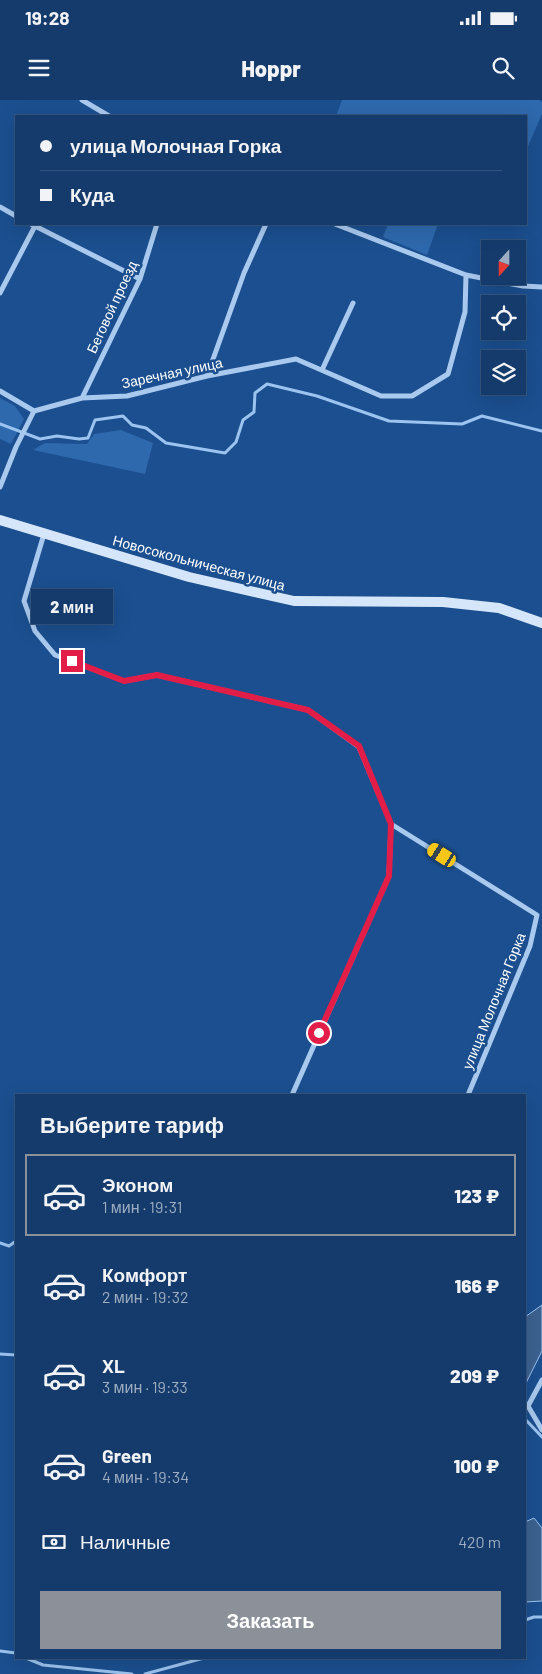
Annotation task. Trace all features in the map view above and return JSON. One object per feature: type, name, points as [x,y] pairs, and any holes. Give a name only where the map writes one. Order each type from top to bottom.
[{"type":"main road","name":"Новосокольническая улица","points":[[0,520],[189,578],[294,601],[443,602],[499,608],[542,623]]},
{"type":"street","points":[[82,100],[107,115]]},
{"type":"street","points":[[0,207],[15,215]]},
{"type":"street","points":[[0,293],[33,225],[140,279]]},
{"type":"street","name":"Беговой проезд","points":[[82,398],[140,279],[157,225]]},
{"type":"street","points":[[207,376],[244,273],[266,225]]},
{"type":"street","points":[[338,225],[466,275],[523,286],[542,287]]},
{"type":"street","name":"Заречная улица","points":[[34,411],[82,398],[127,396],[207,376],[296,359],[381,396],[412,396],[448,374],[465,312],[466,275]]},
{"type":"street","points":[[322,370],[353,303]]},
{"type":"street","points":[[0,391],[34,411],[0,487]]},
{"type":"street","points":[[44,534],[24,601],[35,631],[55,655],[124,681],[157,675],[308,710],[359,746],[391,824],[389,876],[292,1094]]},
{"type":"street","name":"улица Молочная Горка","points":[[391,824],[538,915],[530,946],[468,1094]]},
{"type":"street","points":[[542,1380],[528,1406],[542,1430]]},
{"type":"shaded area","points":[[342,100],[539,100],[542,102],[542,114],[527,149],[527,115],[336,115]]},
{"type":"shaded area","points":[[388,225],[438,225],[427,255],[383,237]]},
{"type":"shaded area","points":[[0,398],[15,406],[24,419],[11,444],[0,439]]},
{"type":"shaded area","points":[[121,430],[153,443],[145,474],[33,450],[45,443],[87,444],[94,434]]},
{"type":"shaded area","points":[[542,1305],[542,1351],[526,1383],[526,1316]]},
{"type":"shaded area","points":[[534,1518],[542,1528],[542,1601],[526,1602],[526,1522]]},
{"type":"waterway","points":[[0,424],[40,439],[57,436],[79,439],[88,438],[95,420],[123,416],[132,425],[146,428],[166,443],[225,453],[236,442],[243,420],[254,412],[255,393],[267,384],[317,396],[389,421],[462,424],[482,416],[542,431]]},
{"type":"waterway","points":[[0,1243],[9,1246],[15,1242]]},
{"type":"waterway","points":[[0,1354],[15,1355]]},
{"type":"waterway","points":[[526,1420],[542,1437]]},
{"type":"waterway","points":[[526,1620],[542,1617]]},
{"type":"waterway","points":[[0,1651],[15,1653]]},
{"type":"waterway","points":[[28,1659],[43,1665],[132,1674]]},
{"type":"waterway","points":[[145,1674],[200,1659]]},
{"type":"route","points":[[72,661],[124,681],[157,675],[308,710],[359,746],[391,824],[389,876],[319,1033]]}]
